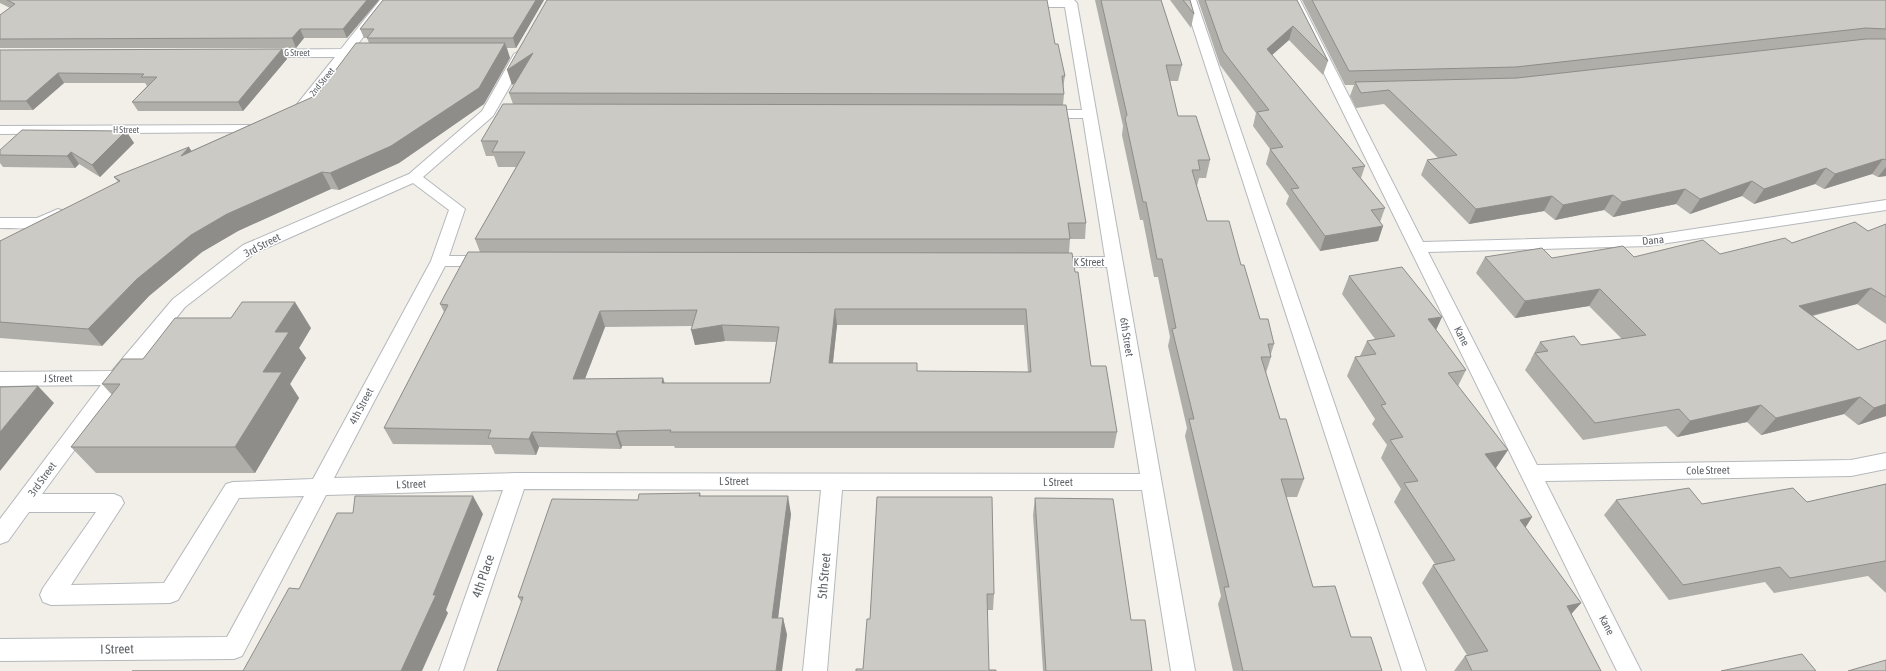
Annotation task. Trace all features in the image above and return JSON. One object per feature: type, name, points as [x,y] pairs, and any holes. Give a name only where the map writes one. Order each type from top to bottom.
[{"type":"lane","name":"2nd Street","points":[[279,119],[299,111],[346,53],[386,0]]},
{"type":"lane","points":[[1190,0],[1414,671]]},
{"type":"lane","name":"Kane","points":[[1294,0],[1348,91],[1417,247],[1629,671]]},
{"type":"lane","name":"6th Street","points":[[1008,3],[1071,3],[1183,671]]},
{"type":"lane","name":"3rd Street","points":[[0,535],[117,378],[179,303],[249,249],[414,177],[496,113],[519,48]]},
{"type":"lane","name":"G Street","points":[[252,53],[384,53]]},
{"type":"lane","points":[[1027,114],[1090,114]]},
{"type":"lane","points":[[215,143],[266,124]]},
{"type":"lane","name":"H Street","points":[[0,130],[252,130]]},
{"type":"lane","name":"4th Street","points":[[234,648],[439,261],[457,209],[414,177]]},
{"type":"lane","name":"Dana","points":[[1417,247],[1648,241],[1886,205]]},
{"type":"lane","points":[[0,223],[40,223],[68,210]]},
{"type":"lane","points":[[439,261],[503,261]]},
{"type":"lane","name":"K Street","points":[[1036,262],[1115,262]]},
{"type":"lane","name":"J Street","points":[[0,379],[117,378]]},
{"type":"lane","name":"Cole Street","points":[[1530,473],[1851,468],[1886,461]]},
{"type":"lane","name":"L Street","points":[[24,503],[114,503],[51,595],[170,594],[233,490],[516,481],[1151,482]]},
{"type":"lane","name":"4th Place","points":[[451,671],[516,481]]},
{"type":"lane","name":"5th Street","points":[[815,671],[832,481]]},
{"type":"lane","name":"I Street","points":[[0,650],[234,648]]},
{"type":"building","points":[[7,0],[367,0],[343,29],[300,29],[292,38],[0,39],[0,15],[15,4]]},
{"type":"building","points":[[383,0],[536,0],[513,38],[367,38],[374,29],[360,29]]},
{"type":"building","points":[[547,0],[1047,0],[1055,44],[1058,44],[1065,76],[1062,76],[1064,94],[509,93],[533,53],[507,70]]},
{"type":"building","points":[[1101,0],[1161,0],[1182,65],[1166,65],[1178,116],[1196,116],[1210,160],[1198,160],[1200,170],[1192,170],[1207,221],[1229,221],[1241,265],[1244,265],[1260,319],[1268,319],[1274,344],[1268,344],[1271,357],[1261,357],[1280,419],[1286,419],[1304,479],[1281,479],[1313,587],[1335,586],[1351,637],[1371,637],[1382,671],[1243,671],[1224,587],[1229,587],[1189,419],[1194,419],[1172,329],[1176,328],[1162,259],[1157,259],[1146,202],[1143,202],[1125,118],[1127,115]]},
{"type":"building","points":[[1183,0],[1190,0],[1194,14]]},
{"type":"building","points":[[1205,0],[1297,0],[1328,61],[1293,26],[1267,49],[1365,166],[1352,168],[1385,208],[1371,210],[1383,226],[1325,236],[1291,189],[1299,188],[1270,149],[1283,147],[1257,112],[1269,110],[1223,51]]},
{"type":"building","points":[[1312,0],[1886,0],[1886,29],[1866,28],[1516,67],[1349,71]]},
{"type":"building","points":[[1866,39],[1886,39],[1886,160],[1883,159],[1835,174],[1826,168],[1764,189],[1752,181],[1700,199],[1685,189],[1622,202],[1613,195],[1563,205],[1552,196],[1476,209],[1427,160],[1457,155],[1389,90],[1361,93],[1355,82],[1517,78]]},
{"type":"building","points":[[356,43],[505,43],[479,88],[391,146],[330,173],[322,172],[227,214],[191,235],[137,279],[88,329],[0,322],[0,241],[120,181],[114,177],[189,147],[181,156],[317,95]]},
{"type":"building","points":[[282,49],[238,102],[132,102],[157,77],[141,77],[144,74],[58,73],[26,101],[0,101],[0,50]]},
{"type":"building","points":[[503,104],[1066,105],[1086,223],[1068,223],[1070,239],[475,239],[525,152],[492,152],[498,141],[481,141]]},
{"type":"building","points":[[22,130],[126,131],[92,165],[71,152],[67,156],[0,155],[0,150]]},
{"type":"building","points":[[1855,222],[1868,231],[1886,224],[1886,297],[1871,288],[1799,306],[1858,350],[1886,340],[1886,404],[1874,408],[1860,397],[1776,418],[1761,405],[1690,421],[1679,409],[1595,423],[1535,353],[1548,351],[1540,342],[1574,336],[1581,345],[1646,335],[1600,289],[1525,301],[1485,257],[1542,248],[1552,258],[1623,246],[1634,257],[1703,240],[1720,254],[1785,238],[1792,243]]},
{"type":"building","points":[[468,252],[1072,253],[1075,272],[1078,272],[1091,366],[1106,366],[1117,432],[670,432],[671,430],[617,431],[616,434],[532,432],[529,439],[488,438],[491,430],[384,428],[448,305],[440,304]],"holes":[[[835,309],[1026,309],[1031,372],[917,371],[917,363],[829,363]],[[697,310],[691,330],[722,325],[779,327],[770,383],[662,383],[663,378],[573,379],[600,311]]]},
{"type":"building","points":[[1402,267],[1442,317],[1428,319],[1466,370],[1448,373],[1508,450],[1485,454],[1532,517],[1520,520],[1581,603],[1567,606],[1601,671],[1472,671],[1465,656],[1488,651],[1433,565],[1455,560],[1404,483],[1418,481],[1390,440],[1403,437],[1381,405],[1386,404],[1355,357],[1376,354],[1367,341],[1395,336],[1349,276]]},
{"type":"building","points":[[242,302],[295,302],[275,332],[289,332],[263,372],[282,372],[235,447],[71,447],[120,384],[102,384],[122,359],[143,359],[175,318],[231,318]]},
{"type":"building","points":[[38,386],[0,432],[0,387]]},
{"type":"building","points":[[1886,484],[1886,561],[1790,578],[1780,567],[1683,585],[1616,500],[1689,488],[1702,504],[1793,488],[1807,502]]},
{"type":"building","points":[[700,493],[699,496],[788,496],[772,618],[783,618],[776,671],[497,671],[523,597],[518,597],[552,499],[638,500],[639,494]]},
{"type":"building","points":[[355,496],[473,496],[433,595],[436,595],[401,671],[243,671],[289,588],[299,589],[337,513],[353,513]]},
{"type":"building","points":[[877,497],[992,497],[994,594],[987,594],[989,670],[996,671],[856,671],[856,669],[863,669],[867,619],[870,619]]},
{"type":"building","points":[[1035,498],[1113,499],[1131,620],[1145,620],[1152,671],[1046,671]]},
{"type":"building","points":[[1802,654],[1816,671],[1721,671]]},
{"type":"building","points":[[1886,660],[1886,671],[1848,671]]}]
